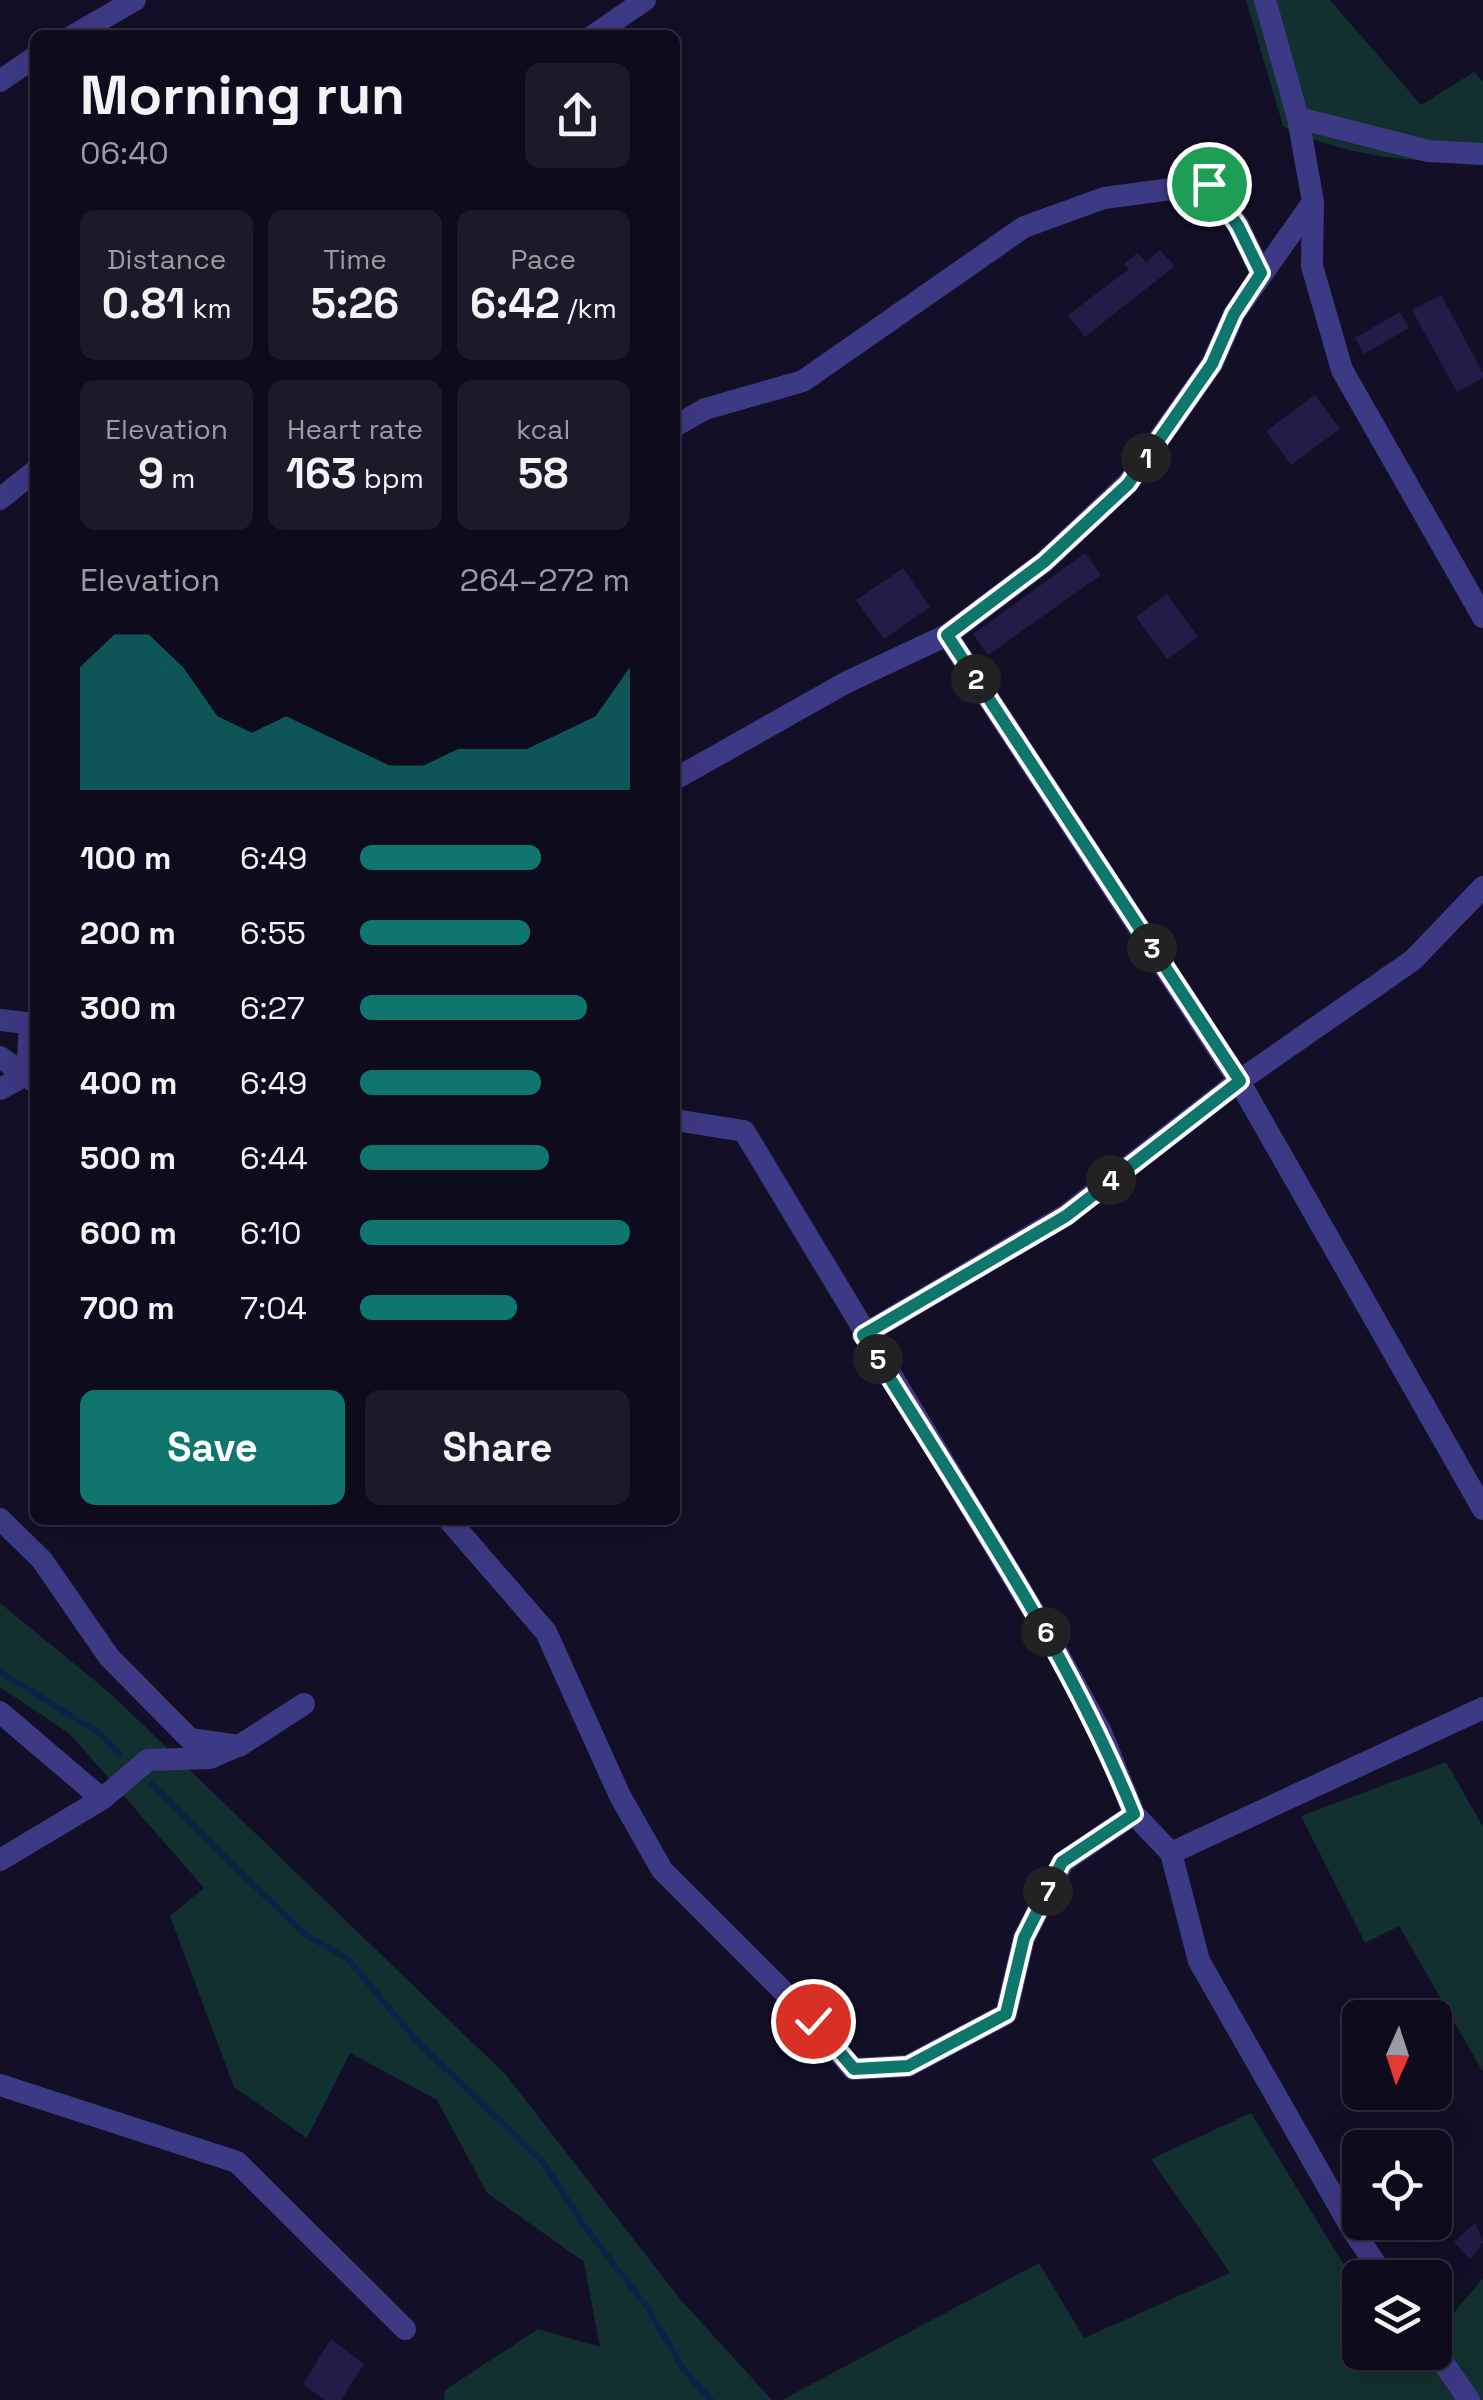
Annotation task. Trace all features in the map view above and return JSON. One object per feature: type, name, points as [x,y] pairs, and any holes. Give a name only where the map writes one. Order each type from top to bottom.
[{"type":"street","points":[[83,30],[134,0]]},
{"type":"street","points":[[601,30],[645,0]]},
{"type":"street","points":[[1265,0],[1298,118],[1313,202],[1312,266],[1342,370],[1483,617]]},
{"type":"street","points":[[0,82],[30,61]]},
{"type":"street","points":[[1298,118],[1428,151],[1483,154]]},
{"type":"street","points":[[680,423],[705,409],[803,381],[1024,228],[1104,198],[1209,184],[1238,226],[1261,273]]},
{"type":"street","points":[[680,776],[847,682],[947,635],[1044,562],[1128,484],[1212,364],[1234,314],[1313,202]]},
{"type":"street","points":[[0,498],[30,476]]},
{"type":"street","points":[[947,635],[1240,1081],[1483,1509]]},
{"type":"street","points":[[863,1335],[1066,1216],[1240,1081],[1413,960],[1483,887]]},
{"type":"street","points":[[0,1020],[30,1024]]},
{"type":"street","points":[[0,1057],[30,1075]]},
{"type":"street","points":[[0,1089],[30,1077]]},
{"type":"street","points":[[680,1121],[744,1131],[863,1335],[1046,1632],[1101,1732],[1134,1814],[1170,1853],[1199,1961],[1373,2260]]},
{"type":"street","points":[[0,1519],[42,1560],[109,1657],[190,1740],[239,1746]]},
{"type":"street","points":[[453,1525],[546,1632],[620,1796],[662,1870],[813,2021],[854,2069],[908,2066],[1006,2014],[1024,1938],[1062,1862],[1134,1814]]},
{"type":"street","points":[[0,1860],[102,1799],[148,1760],[210,1758],[239,1746],[304,1704]]},
{"type":"street","points":[[1170,1853],[1483,1708]]},
{"type":"street","points":[[0,1712],[102,1799]]},
{"type":"street","points":[[0,2085],[237,2162],[405,2329]]},
{"type":"street","points":[[1448,2370],[1468,2400]]},
{"type":"green space","points":[[1246,0],[1330,0],[1421,105],[1474,72],[1483,82],[1483,164],[1355,151],[1283,126]]},
{"type":"green space","points":[[0,1603],[111,1694],[506,2075],[680,2299],[772,2400],[444,2400],[445,2390],[538,2329],[600,2347],[584,2262],[487,2193],[437,2100],[350,2053],[307,2138],[234,2087],[170,1916],[204,1888],[70,1734],[0,1687]]},
{"type":"green space","points":[[1446,1762],[1483,1827],[1483,2072],[1452,2018],[1452,2000],[1442,2000],[1399,1926],[1365,1943],[1301,1816]]},
{"type":"green space","points":[[1251,2113],[1342,2262],[1342,2370],[1452,2370],[1452,2315],[1483,2278],[1483,2400],[782,2400],[1039,2263],[1084,2338],[1230,2273],[1151,2159]]},
{"type":"building","points":[[1160,250],[1175,266],[1085,337],[1068,315],[1129,269],[1124,264],[1137,253],[1146,262]]},
{"type":"building","points":[[1441,295],[1483,373],[1483,378],[1457,392],[1412,310]]},
{"type":"building","points":[[1400,312],[1409,328],[1364,354],[1355,338]]},
{"type":"building","points":[[1315,395],[1340,429],[1291,465],[1266,431]]},
{"type":"building","points":[[1085,553],[1101,575],[988,655],[973,634]]},
{"type":"building","points":[[903,568],[930,607],[884,639],[856,600]]},
{"type":"building","points":[[1167,594],[1198,637],[1167,659],[1136,617]]},
{"type":"building","points":[[1475,2223],[1483,2242],[1470,2260],[1454,2242]]},
{"type":"building","points":[[331,2339],[364,2364],[341,2400],[325,2400],[303,2384]]},
{"type":"waterway","points":[[0,1672],[101,1734],[120,1755]]},
{"type":"waterway","points":[[151,1784],[304,1934],[348,1959],[416,2040],[542,2161],[582,2223],[649,2310],[683,2369],[711,2400]]},
{"type":"route","points":[[813,2021],[854,2069],[908,2066],[1006,2014],[1024,1938],[1062,1862],[1134,1814],[1101,1732],[1046,1632],[863,1335],[1066,1216],[1240,1081],[947,635],[1044,562],[1128,484],[1212,364],[1234,314],[1261,273],[1238,226],[1209,184]]}]
